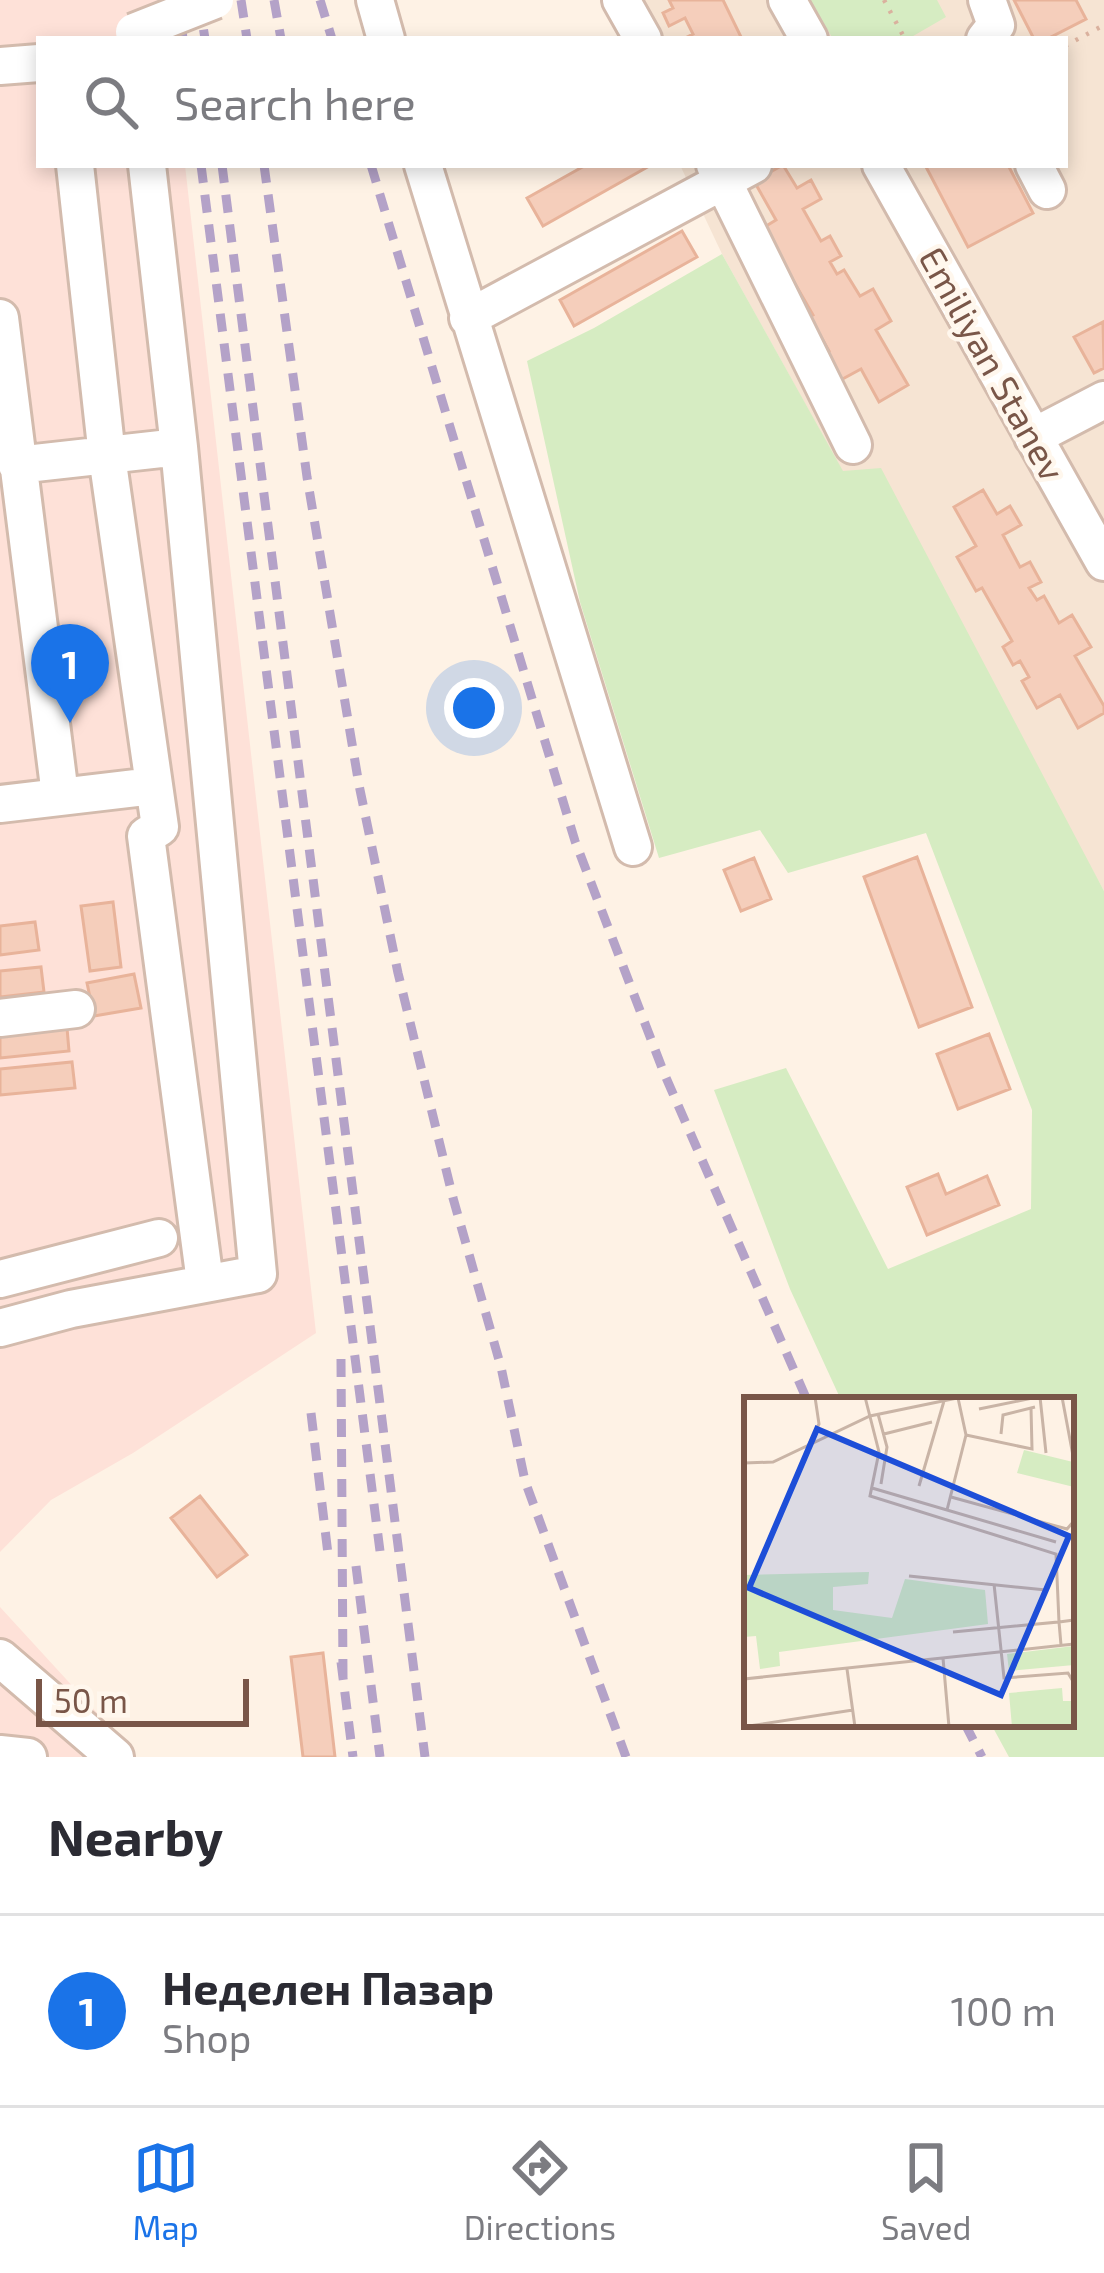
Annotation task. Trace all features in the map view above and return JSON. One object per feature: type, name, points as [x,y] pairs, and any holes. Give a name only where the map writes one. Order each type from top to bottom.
[{"type":"street","points":[[134,36],[215,0]]},
{"type":"street","points":[[375,0],[385,36]]},
{"type":"street","points":[[621,0],[642,36]]},
{"type":"street","points":[[787,0],[807,36]]},
{"type":"street","points":[[987,0],[996,25],[987,36]]},
{"type":"street","points":[[0,66],[36,63]]},
{"type":"street","points":[[75,168],[106,456],[160,827],[146,836],[205,1282]]},
{"type":"street","points":[[0,1328],[258,1274],[179,447],[146,168]]},
{"type":"street","points":[[424,168],[633,847]]},
{"type":"street","name":"Emiliyan Stanev","points":[[883,168],[1104,562]]},
{"type":"street","points":[[468,318],[730,170],[853,445]]},
{"type":"street","points":[[0,318],[60,795]]},
{"type":"street","points":[[1033,437],[1104,400]]},
{"type":"street","points":[[17,465],[179,447]]},
{"type":"street","points":[[0,804],[153,786]]},
{"type":"street","points":[[0,1018],[76,1009]]},
{"type":"street","points":[[0,1279],[159,1238]]},
{"type":"street","points":[[0,1658],[115,1757]]},
{"type":"street","points":[[0,1754],[28,1757]]},
{"type":"path","points":[[884,0],[903,36]]},
{"type":"path","points":[[1068,44],[1104,25]]},
{"type":"shaded area","points":[[0,0],[166,0],[170,36],[36,36],[36,168],[185,168],[316,1333],[133,1453],[51,1500],[0,1552]]},
{"type":"shaded area","points":[[602,0],[1104,0],[1104,891],[1049,791],[843,472],[722,254],[681,168],[1068,168],[1068,36],[620,36]]},
{"type":"shaded area","points":[[0,1607],[121,1739],[103,1757],[48,1757],[23,1736],[0,1735]]},
{"type":"green space","points":[[810,0],[937,0],[946,17],[913,36],[831,36]]},
{"type":"green space","points":[[722,254],[843,471],[881,468],[1104,891],[1104,1757],[1009,1757],[993,1727],[1074,1727],[1074,1397],[840,1397],[790,1289],[714,1090],[786,1068],[888,1269],[1031,1209],[1032,1110],[926,833],[788,873],[760,830],[659,858],[580,602],[527,361]]},
{"type":"building","points":[[669,0],[723,0],[741,36],[689,36],[693,34],[685,18],[669,26],[663,13],[673,8]]},
{"type":"building","points":[[1014,0],[1076,0],[1086,19],[1053,36],[1032,36]]},
{"type":"building","points":[[581,168],[646,168],[543,226],[527,198]]},
{"type":"building","points":[[778,168],[785,168],[797,188],[811,180],[821,199],[803,209],[821,241],[830,236],[841,256],[830,262],[837,274],[844,270],[860,296],[873,289],[891,321],[876,330],[908,385],[879,402],[861,369],[837,382],[822,355],[829,351],[820,335],[813,339],[803,321],[813,315],[782,261],[758,231],[776,220],[754,181]]},
{"type":"building","points":[[927,168],[1010,168],[1033,213],[968,247]]},
{"type":"building","points":[[682,231],[697,257],[574,326],[560,300]]},
{"type":"building","points":[[1103,322],[1104,368],[1094,373],[1074,337]]},
{"type":"building","points":[[983,490],[997,514],[1010,506],[1021,525],[1003,535],[1020,567],[1030,562],[1041,582],[1029,588],[1037,600],[1044,596],[1059,623],[1072,615],[1091,647],[1075,656],[1104,713],[1078,728],[1060,695],[1037,708],[1022,681],[1029,677],[1020,661],[1013,665],[1003,647],[1012,641],[982,588],[976,591],[957,557],[976,546],[954,507]]},
{"type":"building","points":[[917,857],[972,1007],[919,1027],[864,877]]},
{"type":"building","points":[[754,858],[771,899],[741,911],[724,870]]},
{"type":"building","points":[[113,902],[121,967],[90,971],[81,906]]},
{"type":"building","points":[[35,922],[39,950],[0,955],[0,926]]},
{"type":"building","points":[[41,967],[44,992],[0,997],[0,971]]},
{"type":"building","points":[[134,974],[141,1008],[94,1016],[87,983]]},
{"type":"building","points":[[67,1028],[69,1051],[0,1058],[0,1034]]},
{"type":"building","points":[[989,1034],[1010,1089],[958,1109],[937,1054]]},
{"type":"building","points":[[72,1062],[75,1088],[0,1095],[0,1069]]},
{"type":"building","points":[[938,1174],[946,1194],[987,1176],[999,1205],[927,1235],[907,1187]]},
{"type":"building","points":[[200,1496],[247,1555],[217,1577],[171,1518]]},
{"type":"building","points":[[323,1653],[335,1757],[303,1757],[291,1657]]},
{"type":"railway","points":[[199,0],[205,36]]},
{"type":"railway","points":[[241,0],[247,36]]},
{"type":"railway","points":[[274,0],[280,36]]},
{"type":"railway","points":[[320,0],[331,36]]},
{"type":"railway","points":[[181,20],[183,36]]},
{"type":"railway","points":[[201,168],[380,1551]]},
{"type":"railway","points":[[222,168],[425,1757]]},
{"type":"railway","points":[[264,168],[307,477],[359,785],[398,973],[453,1198],[501,1367],[525,1481],[626,1757]]},
{"type":"railway","points":[[372,168],[575,841],[664,1073],[806,1397]]},
{"type":"railway","points":[[341,1359],[343,1677]]},
{"type":"railway","points":[[311,1413],[328,1554]]},
{"type":"railway","points":[[356,1566],[380,1757]]},
{"type":"railway","points":[[341,1662],[353,1757]]},
{"type":"railway","points":[[967,1727],[982,1757]]},
{"type":"place","name":"Неделен Пазар","points":[[70,723]]}]
